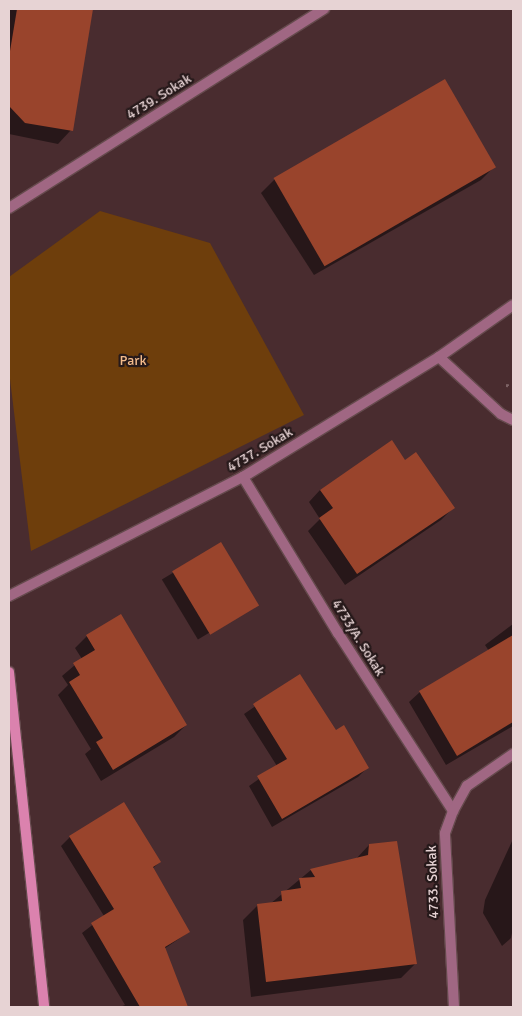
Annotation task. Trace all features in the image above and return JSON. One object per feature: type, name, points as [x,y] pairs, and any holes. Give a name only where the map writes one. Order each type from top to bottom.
[{"type":"main road","points":[[9,672],[44,1007]]},
{"type":"street","name":"4739. Sokak","points":[[9,208],[324,9]]},
{"type":"street","name":"4737. Sokak","points":[[9,596],[243,478],[439,357],[513,305]]},
{"type":"street","points":[[439,357],[501,414],[513,420]]},
{"type":"street","name":"4733/A. Sokak","points":[[243,478],[338,633],[453,811]]},
{"type":"street","name":"4733. Sokak","points":[[454,1007],[445,833],[453,811],[467,786],[513,754]]},
{"type":"green space","name":"Park","points":[[100,211],[210,243],[304,415],[31,551],[9,371],[9,277]]},
{"type":"building","points":[[17,9],[93,9],[73,131],[25,123],[9,106],[9,57]]},
{"type":"building","points":[[445,79],[496,167],[325,266],[274,178]]},
{"type":"building","points":[[392,440],[405,460],[416,452],[455,508],[357,574],[319,518],[333,508],[320,490]]},
{"type":"building","points":[[221,542],[259,605],[210,635],[172,571]]},
{"type":"building","points":[[121,614],[187,725],[113,770],[96,742],[103,738],[69,682],[80,675],[73,663],[95,650],[86,635]]},
{"type":"building","points":[[513,635],[513,722],[457,756],[419,691]]},
{"type":"building","points":[[300,674],[336,730],[344,725],[369,768],[282,819],[257,776],[287,759],[253,704]]},
{"type":"building","points":[[124,802],[161,862],[153,867],[190,932],[165,947],[188,1007],[140,1007],[91,923],[114,909],[69,836]]},
{"type":"building","points":[[397,841],[417,964],[266,982],[257,904],[282,901],[281,891],[301,888],[299,878],[315,877],[310,869],[368,855],[369,844]]}]
